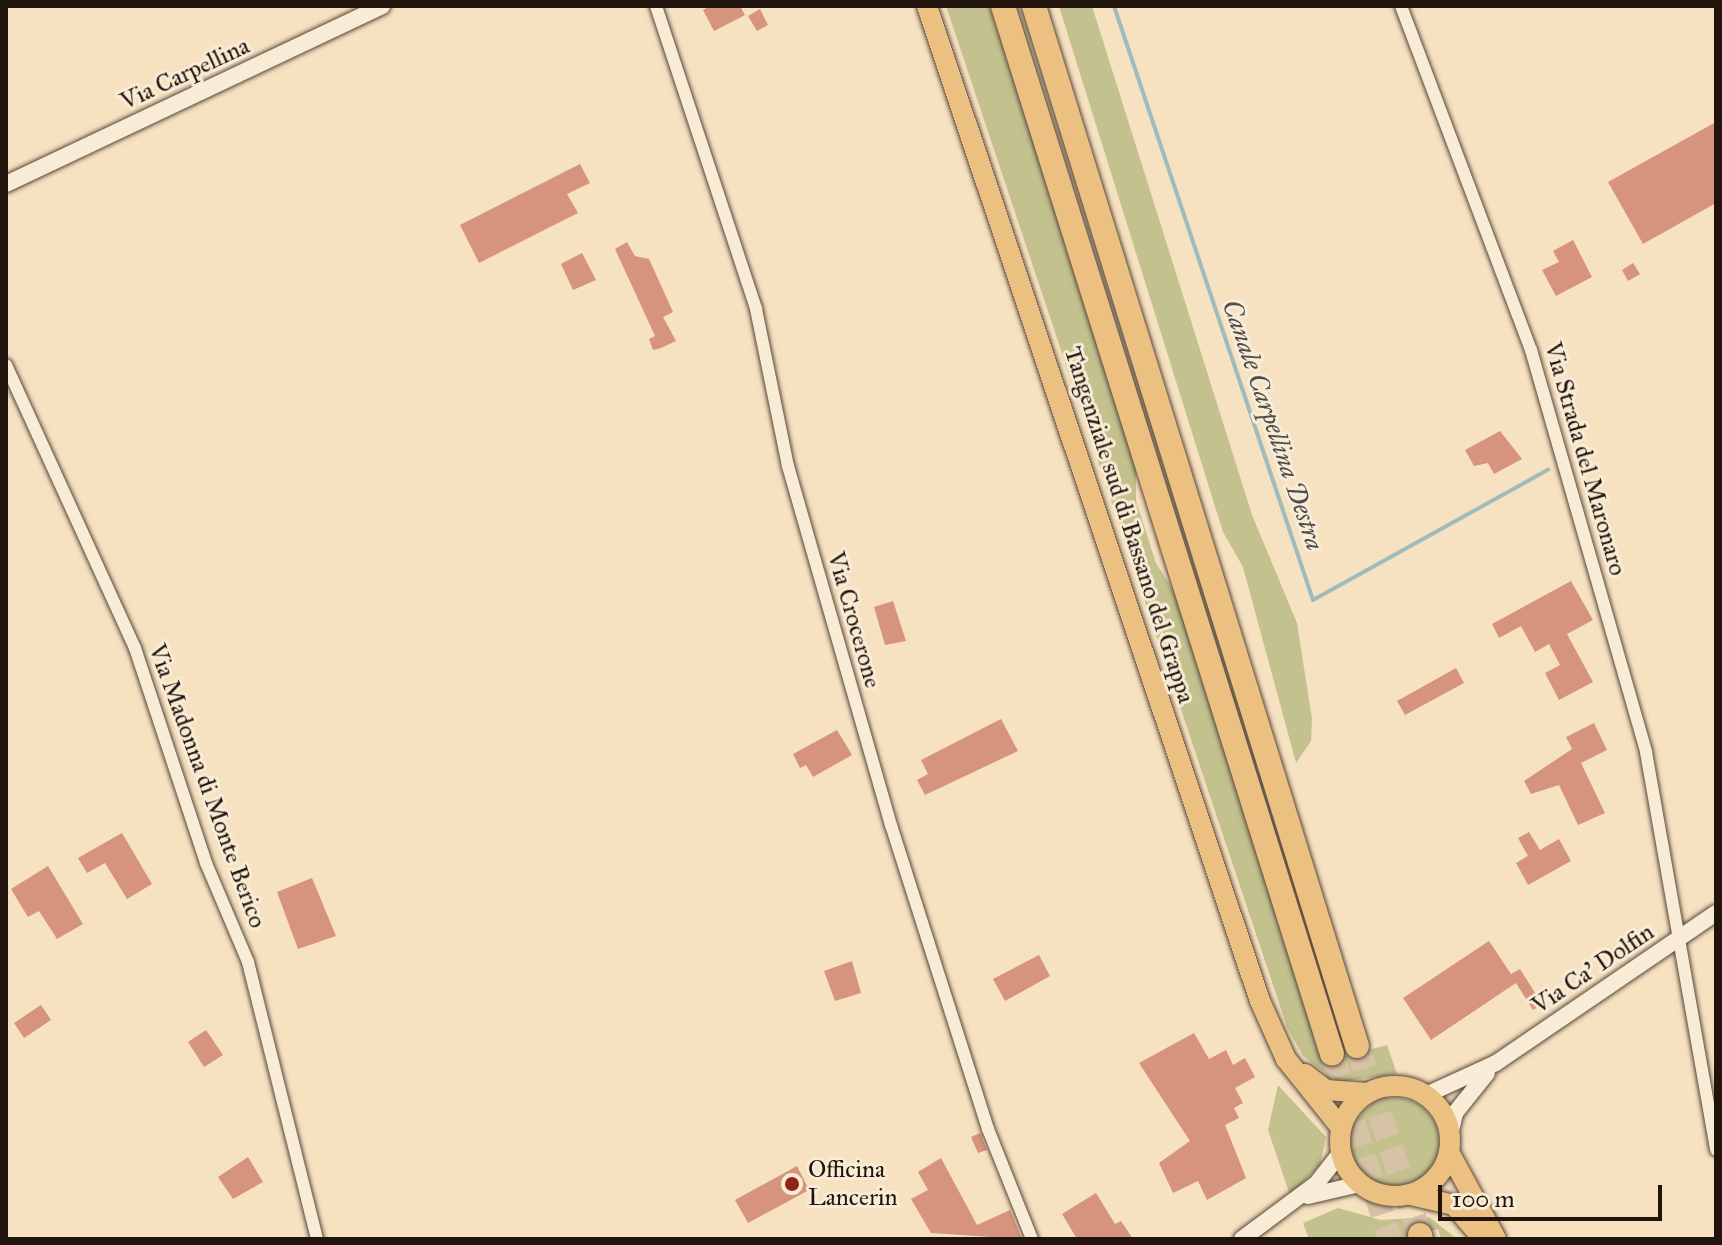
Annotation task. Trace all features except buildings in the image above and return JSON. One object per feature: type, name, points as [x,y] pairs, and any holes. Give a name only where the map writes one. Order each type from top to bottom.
[{"type":"highway","points":[[1003,6],[1332,1054]]},
{"type":"highway","points":[[1034,6],[1357,1046]]},
{"type":"main road","name":"Tangenziale sud di Bassano del Grappa","points":[[927,6],[1286,1059],[1341,1128]]},
{"type":"main road","points":[[1286,1059],[1326,1090],[1368,1093],[1398,1086],[1426,1095],[1496,1239]]},
{"type":"main road","points":[[1368,1093],[1341,1128],[1341,1152],[1360,1184],[1392,1197],[1411,1195],[1454,1205],[1483,1239]]},
{"type":"main road","points":[[1411,1195],[1435,1180],[1450,1144]]},
{"type":"street","name":"Via Carpellina","points":[[6,184],[382,6]]},
{"type":"street","name":"Via Crocerone","points":[[656,6],[752,294],[788,466],[891,825],[988,1129],[1032,1239]]},
{"type":"street","name":"Via Strada del Maronaro","points":[[1401,6],[1531,350],[1646,752],[1716,1150]]},
{"type":"street","name":"Via Madonna di Monte Berico","points":[[6,365],[135,648],[206,863],[248,962],[317,1239]]},
{"type":"street","name":"Via Ca' Dolfin","points":[[1426,1095],[1496,1063],[1716,913]]},
{"type":"street","name":"Via Ca' Dolfin","points":[[1450,1144],[1461,1102],[1496,1063]]},
{"type":"street","points":[[1242,1239],[1292,1204],[1341,1152]]},
{"type":"street","points":[[1292,1204],[1334,1186],[1360,1184]]},
{"type":"shaded area","points":[[946,6],[989,6],[993,16],[1136,463],[1136,501],[1156,563],[1178,598],[1323,1062],[1387,1045],[1397,1074],[1337,1082],[1303,1056],[1287,1027]]},
{"type":"shaded area","points":[[1059,6],[1092,6],[1252,515],[1297,623],[1312,719],[1311,741],[1296,763],[1243,567],[1223,532]]},
{"type":"shaded area","points":[[1278,1085],[1326,1137],[1320,1165],[1290,1195],[1268,1130]]},
{"type":"shaded area","points":[[1395,1098],[1412,1102],[1426,1111],[1435,1125],[1439,1142],[1435,1159],[1426,1173],[1412,1182],[1395,1186],[1378,1182],[1364,1173],[1355,1159],[1351,1142],[1355,1125],[1364,1111],[1378,1102]]},
{"type":"shaded area","points":[[1338,1208],[1381,1220],[1429,1217],[1457,1239],[1441,1239],[1438,1229],[1403,1239],[1309,1239],[1303,1223]]},
{"type":"waterway","name":"Canale Carpellina Destra","points":[[1114,6],[1313,600],[1548,470]]},
{"type":"tunnel","points":[[1357,1046],[1420,1235]]},
{"type":"tunnel","points":[[1332,1054],[1390,1239]]},
{"type":"place","name":"Officina Lancerin","points":[[792,1184]]}]
